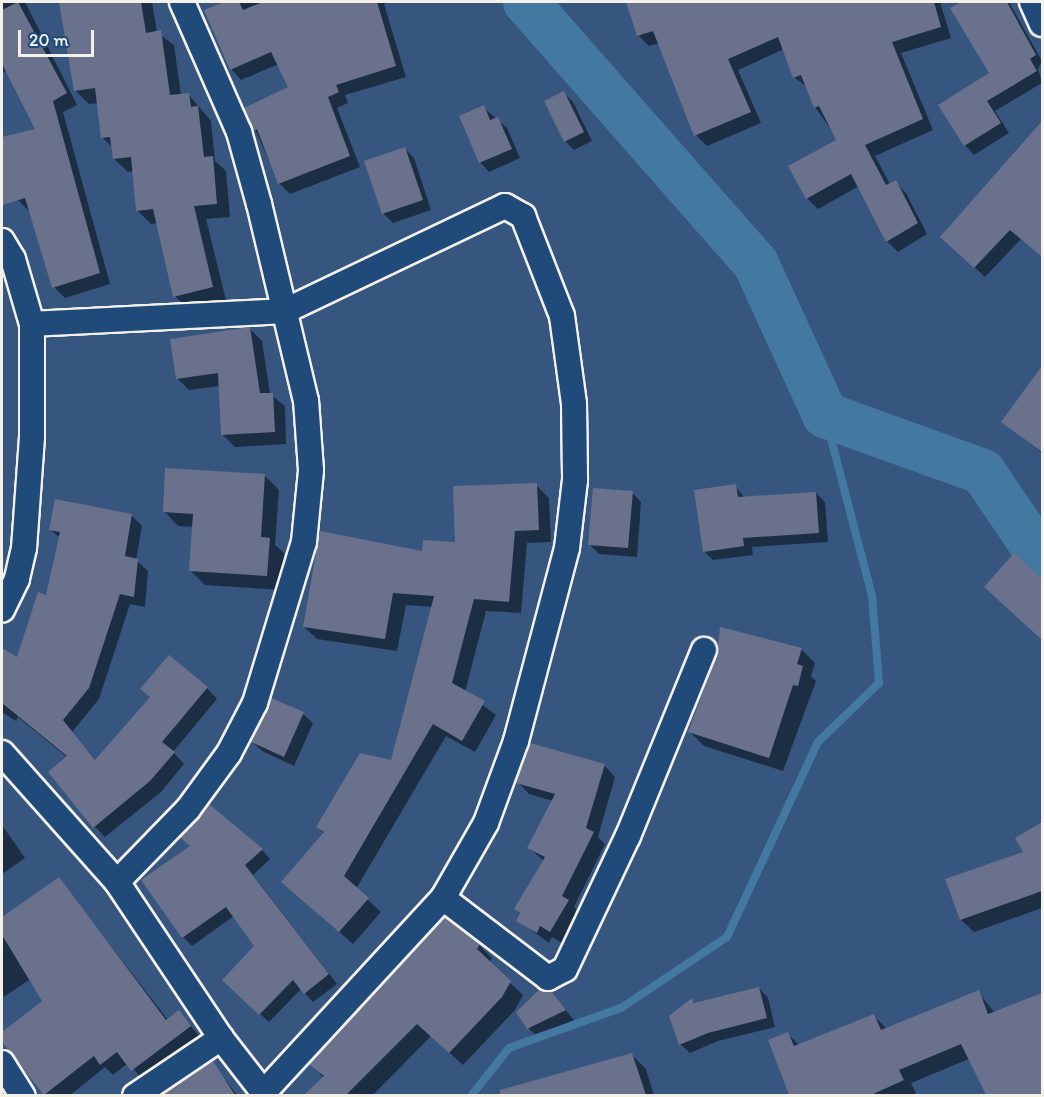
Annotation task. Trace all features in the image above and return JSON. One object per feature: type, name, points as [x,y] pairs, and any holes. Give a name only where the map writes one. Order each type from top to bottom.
[{"type":"street","points":[[117,882],[188,809],[229,753],[255,702],[304,542],[311,470],[306,401],[239,132],[182,2]]},
{"type":"street","points":[[1032,2],[1042,24]]},
{"type":"street","points":[[2,753],[117,882],[221,1038],[265,1094],[443,898],[486,823],[516,741],[567,548],[575,480],[574,404],[562,315],[523,216],[505,206],[285,311],[32,324]]},
{"type":"street","points":[[2,241],[13,259],[32,324],[32,437],[24,548],[17,579],[2,610]]},
{"type":"street","points":[[443,898],[548,978],[565,969],[628,836],[704,650]]},
{"type":"street","points":[[135,1095],[221,1038]]},
{"type":"street","points":[[2,1063],[23,1095]]},
{"type":"building","points":[[18,2],[67,93],[53,101],[100,273],[52,288],[25,198],[2,205],[2,137],[35,129],[2,64],[2,10]]},
{"type":"building","points":[[59,2],[141,2],[146,33],[161,30],[170,95],[189,93],[191,107],[198,106],[204,157],[213,156],[217,204],[194,206],[213,287],[173,297],[153,209],[136,211],[131,157],[113,159],[110,137],[101,138],[95,88],[74,91]]},
{"type":"building","points":[[224,2],[239,2],[243,10],[263,2],[377,2],[396,66],[336,85],[339,92],[328,97],[350,156],[278,184],[257,129],[254,131],[244,108],[288,87],[271,52],[230,70],[204,10]]},
{"type":"building","points":[[626,2],[934,2],[941,27],[892,42],[923,119],[865,145],[886,185],[896,180],[918,223],[886,242],[851,174],[806,199],[788,166],[836,140],[819,106],[814,108],[801,75],[793,78],[778,37],[728,59],[751,112],[694,136],[653,31],[637,36]]},
{"type":"building","points":[[961,2],[1007,2],[1036,55],[1030,59],[1037,71],[987,101],[1001,123],[964,146],[938,105],[989,73],[950,8]]},
{"type":"building","points":[[564,91],[584,132],[564,142],[544,101]]},
{"type":"building","points":[[484,105],[490,120],[498,117],[512,149],[479,163],[459,116]]},
{"type":"building","points":[[1042,121],[1042,257],[1010,230],[974,268],[940,237]]},
{"type":"building","points":[[405,147],[423,200],[382,214],[364,161]]},
{"type":"building","points":[[250,327],[260,393],[273,393],[275,432],[221,435],[218,373],[176,379],[170,339]]},
{"type":"building","points":[[1042,366],[1042,452],[1001,422]]},
{"type":"building","points":[[165,468],[265,474],[261,537],[270,538],[267,576],[189,571],[193,514],[163,512]]},
{"type":"building","points":[[537,483],[539,530],[515,531],[509,602],[474,599],[452,683],[485,701],[462,741],[433,724],[344,876],[369,898],[339,932],[281,882],[324,832],[316,827],[360,753],[391,760],[434,596],[393,593],[385,639],[303,627],[320,531],[422,551],[423,540],[455,542],[453,486]]},
{"type":"building","points":[[736,484],[738,497],[816,492],[819,533],[743,538],[744,546],[703,552],[694,490]]},
{"type":"building","points":[[593,488],[633,491],[628,548],[588,545]]},
{"type":"building","points":[[55,499],[132,514],[125,556],[138,559],[134,597],[120,594],[89,688],[63,720],[95,760],[150,697],[140,689],[169,655],[208,687],[162,742],[175,752],[150,781],[93,828],[48,772],[67,756],[2,703],[2,648],[17,657],[38,592],[46,595],[60,532],[49,530]]},
{"type":"building","points":[[1014,553],[1042,579],[1042,640],[984,587]]},
{"type":"building","points":[[720,627],[802,648],[797,664],[803,666],[798,686],[793,685],[769,758],[688,732],[717,655]]},
{"type":"building","points":[[271,698],[304,712],[284,757],[251,742]]},
{"type":"building","points":[[530,743],[605,764],[586,828],[594,832],[562,896],[569,900],[550,932],[540,926],[537,933],[516,921],[520,913],[514,909],[545,857],[527,848],[555,794],[516,783]]},
{"type":"building","points":[[209,804],[263,849],[245,865],[329,974],[304,994],[293,980],[259,1015],[222,980],[254,946],[226,907],[182,938],[141,880],[190,846],[180,837]]},
{"type":"building","points":[[1042,822],[1042,891],[960,920],[945,879],[1023,852],[1015,838]]},
{"type":"building","points":[[59,877],[166,1020],[179,1010],[191,1026],[131,1071],[117,1052],[100,1065],[94,1056],[44,1095],[2,1042],[2,1032],[42,1001],[2,935],[2,917]]},
{"type":"building","points":[[445,917],[480,944],[477,949],[511,981],[502,997],[449,1053],[417,1024],[346,1095],[304,1095],[324,1076],[309,1064]]},
{"type":"building","points":[[759,987],[767,1018],[708,1033],[679,1045],[669,1016],[692,998],[694,1003]]},
{"type":"building","points":[[540,989],[551,991],[566,1010],[527,1029],[516,1012]]},
{"type":"building","points":[[979,990],[988,1014],[1042,993],[1042,1095],[986,1095],[961,1044],[899,1070],[904,1080],[871,1095],[789,1095],[768,1040],[788,1032],[794,1046],[874,1014],[881,1030]]},
{"type":"building","points":[[632,1053],[646,1095],[500,1095],[500,1090]]},
{"type":"building","points":[[213,1061],[235,1095],[161,1095]]},
{"type":"waterway","points":[[526,2],[756,264],[825,415],[983,472],[1042,559]]},
{"type":"waterway","points":[[471,1096],[509,1048],[621,1008],[727,937],[818,742],[879,683],[872,596],[825,415]]}]
